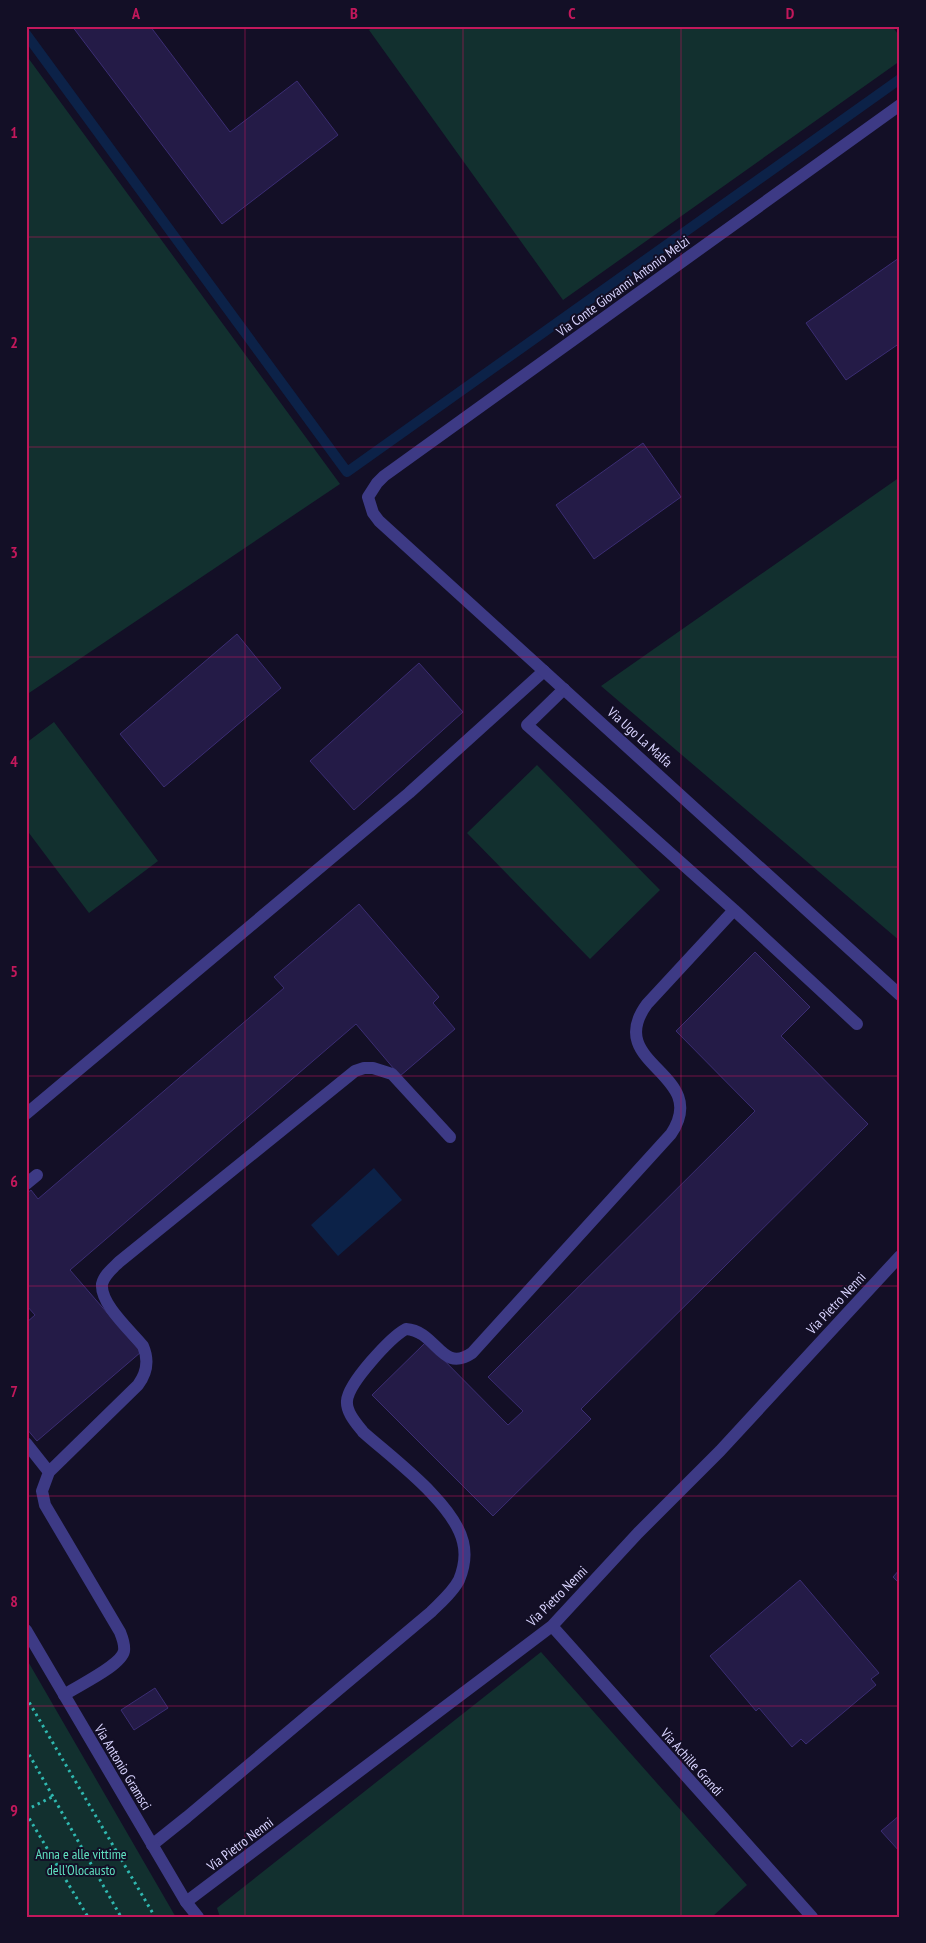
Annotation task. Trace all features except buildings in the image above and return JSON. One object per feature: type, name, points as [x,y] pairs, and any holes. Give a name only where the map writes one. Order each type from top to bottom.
[{"type":"street","name":"Via Conte Giovanni Antonio Melzi","points":[[368,497],[384,476],[900,105]]},
{"type":"street","name":"Via Ugo La Malfa","points":[[368,497],[373,514],[379,521],[900,995]]},
{"type":"street","points":[[26,1114],[409,793],[544,671]]},
{"type":"street","points":[[564,689],[527,725],[734,910],[857,1024]]},
{"type":"street","points":[[152,1845],[432,1612],[447,1597],[458,1581],[464,1561],[464,1553],[463,1540],[457,1527],[431,1493],[363,1432],[349,1412],[347,1401],[349,1393],[361,1373],[394,1337],[406,1329],[421,1332],[448,1357],[464,1358],[472,1353],[671,1134],[681,1114],[679,1097],[669,1081],[642,1052],[637,1042],[636,1021],[647,1004],[734,910]]},
{"type":"street","points":[[64,1695],[118,1662],[124,1652],[120,1632],[45,1505],[42,1491],[49,1472],[138,1385],[146,1370],[146,1353],[110,1307],[103,1292],[102,1284],[106,1276],[119,1262],[355,1071],[373,1068],[392,1074],[450,1137]]},
{"type":"street","points":[[26,1184],[38,1175]]},
{"type":"street","name":"Via Pietro Nenni","points":[[186,1902],[552,1626],[638,1533],[720,1451],[900,1256]]},
{"type":"street","points":[[26,1443],[49,1472]]},
{"type":"street","name":"Via Achille Grandi","points":[[552,1626],[812,1917]]},
{"type":"street","name":"Via Antonio Gramsci","points":[[26,1630],[186,1902],[198,1917]]},
{"type":"path","points":[[26,1697],[155,1917]]},
{"type":"path","points":[[26,1749],[121,1917]]},
{"type":"path","points":[[54,1796],[26,1811],[88,1917]]},
{"type":"green space","points":[[374,26],[892,26],[900,37],[900,61],[563,300],[369,30]]},
{"type":"green space","points":[[26,55],[340,484],[26,695]]},
{"type":"green space","points":[[900,477],[900,941],[601,686]]},
{"type":"green space","points":[[54,722],[158,861],[89,913],[26,829],[26,743]]},
{"type":"green space","points":[[537,765],[660,890],[590,959],[467,833]]},
{"type":"green space","points":[[541,1652],[747,1885],[712,1917],[220,1917],[217,1908]]},
{"type":"green space","name":"Anna e alle vittime dell’Olocausto","points":[[26,1658],[174,1914],[176,1917],[26,1917]]},
{"type":"water","points":[[374,1168],[402,1200],[338,1256],[311,1225]]},
{"type":"waterway","points":[[26,34],[347,472],[900,79]]}]
